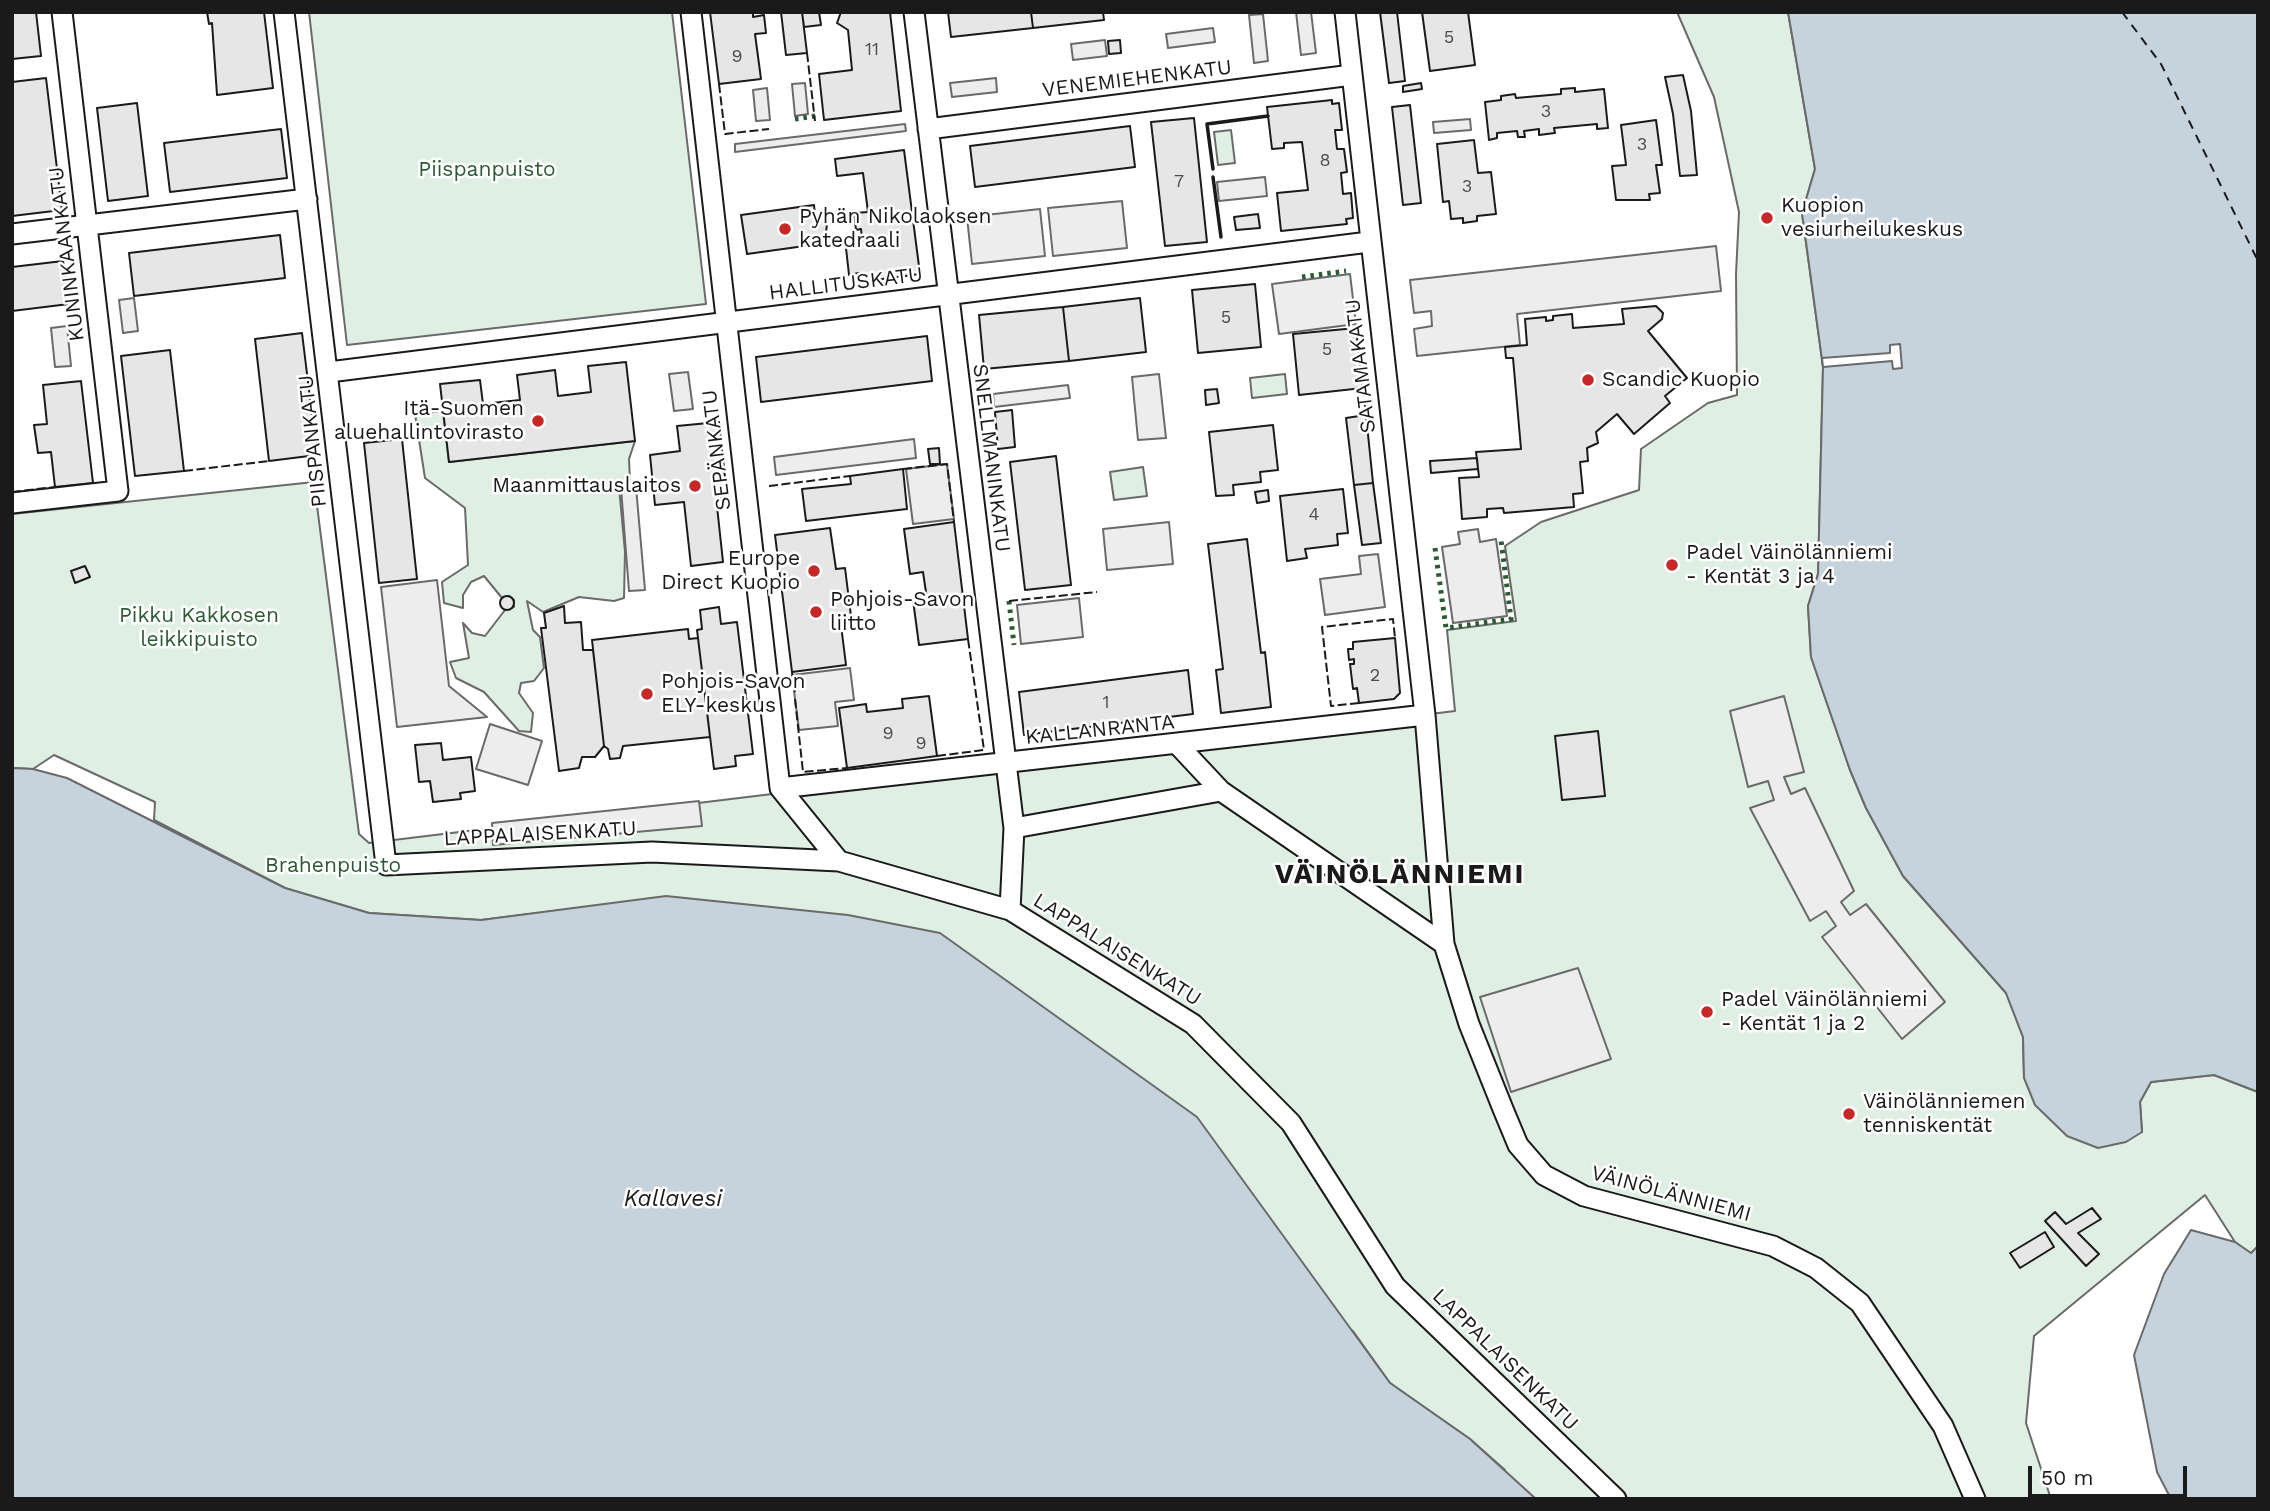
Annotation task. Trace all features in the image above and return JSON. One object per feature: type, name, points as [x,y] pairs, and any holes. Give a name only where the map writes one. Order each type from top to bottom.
[{"type":"street","name":"KUNINKAANKATU","points":[[12,503],[118,491],[62,12]]},
{"type":"street","name":"PIISPANKATU","points":[[284,12],[386,865]]},
{"type":"street","name":"SEPÄNKATU","points":[[691,12],[780,788]]},
{"type":"street","name":"SNELLMANINKATU","points":[[914,12],[1014,828],[1010,910]]},
{"type":"street","name":"SATAMAKATU","points":[[1345,12],[1424,715]]},
{"type":"street","name":"VENEMIEHENKATU","points":[[928,128],[1352,75]]},
{"type":"street","points":[[12,234],[307,199]]},
{"type":"street","name":"HALLITUSKATU","points":[[329,372],[1369,242]]},
{"type":"street","name":"KALLANRANTA","points":[[780,788],[1424,715]]},
{"type":"street","name":"VÄINÖLÄNNIEMI","points":[[1424,715],[1444,944],[1469,1024],[1518,1145],[1544,1175],[1584,1196],[1773,1246],[1816,1268],[1860,1303],[1874,1321],[1943,1426],[1975,1499]]},
{"type":"street","points":[[1177,744],[1221,791],[1444,944]]},
{"type":"street","points":[[780,788],[839,861]]},
{"type":"street","points":[[1014,828],[1221,791]]},
{"type":"street","name":"LAPPALAISENKATU","points":[[386,865],[652,852],[839,861],[1010,910],[1193,1024],[1291,1123],[1395,1286],[1616,1499]]},
{"type":"green space","name":"Piispanpuisto","points":[[309,12],[672,12],[706,304],[347,345]]},
{"type":"green space","points":[[1677,12],[1788,12],[1815,169],[1802,213],[1823,367],[1818,574],[1808,606],[1811,657],[1866,808],[1903,876],[2006,993],[2023,1037],[2024,1078],[2142,1132],[2140,1102],[2151,1082],[2214,1075],[2258,1092],[2258,1246],[2251,1254],[2235,1242],[2205,1195],[2034,1336],[2026,1423],[2051,1499],[1497,1499],[1505,1470],[1470,1439],[1390,1383],[1353,1331],[604,905],[481,920],[369,913],[285,888],[154,820],[155,802],[54,755],[33,769],[12,768],[12,514],[314,482],[359,834],[369,843],[1455,711],[1447,630],[1516,621],[1505,546],[1541,522],[1639,490],[1641,449],[1708,403],[1737,395],[1736,274],[1739,212],[1714,97]]},
{"type":"green space","points":[[1231,130],[1235,163],[1218,165],[1214,132]]},
{"type":"green space","points":[[1285,374],[1287,394],[1252,398],[1250,378]]},
{"type":"green space","points":[[443,411],[449,462],[635,441],[629,459],[630,481],[619,487],[625,552],[624,598],[614,601],[579,597],[543,612],[527,601],[533,630],[540,637],[544,668],[534,681],[521,683],[519,693],[533,713],[531,732],[519,731],[484,692],[456,678],[450,662],[469,658],[463,623],[472,633],[485,636],[505,610],[514,607],[514,600],[509,596],[502,598],[484,576],[471,582],[463,595],[463,608],[444,603],[442,582],[468,565],[465,508],[425,478],[415,414]]},
{"type":"green space","points":[[1143,467],[1147,496],[1114,500],[1110,472]]},
{"type":"shaded area","points":[[1296,12],[1311,12],[1316,53],[1301,55]]},
{"type":"shaded area","points":[[1263,14],[1268,61],[1254,63],[1249,15]]},
{"type":"shaded area","points":[[1213,28],[1215,42],[1168,48],[1166,34]]},
{"type":"shaded area","points":[[1105,40],[1107,56],[1073,60],[1071,44]]},
{"type":"shaded area","points":[[996,78],[997,92],[952,97],[950,83]]},
{"type":"shaded area","points":[[805,83],[808,114],[795,116],[792,84]]},
{"type":"shaded area","points":[[767,88],[770,120],[756,121],[753,90]]},
{"type":"shaded area","points":[[1470,119],[1471,130],[1434,133],[1433,122]]},
{"type":"shaded area","points":[[905,124],[906,131],[735,152],[735,144]]},
{"type":"shaded area","points":[[1265,177],[1267,196],[1219,201],[1217,182]]},
{"type":"shaded area","points":[[1122,201],[1127,248],[1053,256],[1048,208]]},
{"type":"shaded area","points":[[1040,209],[1045,256],[972,264],[967,217]]},
{"type":"shaded area","points":[[1716,246],[1721,291],[1517,314],[1520,345],[1417,356],[1414,329],[1432,326],[1431,311],[1414,313],[1410,280]]},
{"type":"shaded area","points":[[1350,274],[1356,324],[1279,334],[1272,284]]},
{"type":"shaded area","points":[[134,298],[138,331],[123,333],[119,300]]},
{"type":"shaded area","points":[[67,326],[71,366],[55,367],[51,328]]},
{"type":"shaded area","points":[[688,372],[693,409],[674,411],[669,374]]},
{"type":"shaded area","points":[[1159,374],[1166,438],[1138,440],[1132,377]]},
{"type":"shaded area","points":[[1068,385],[1070,398],[994,407],[993,394]]},
{"type":"shaded area","points":[[914,439],[916,458],[776,475],[774,457]]},
{"type":"shaded area","points":[[947,464],[954,519],[913,524],[906,469]]},
{"type":"shaded area","points":[[636,487],[645,590],[629,591],[621,488]]},
{"type":"shaded area","points":[[1169,522],[1173,564],[1107,570],[1103,529]]},
{"type":"shaded area","points":[[1478,529],[1480,542],[1496,539],[1507,616],[1453,623],[1442,547],[1460,544],[1458,532]]},
{"type":"shaded area","points":[[1378,554],[1385,607],[1325,615],[1320,579],[1361,574],[1359,556]]},
{"type":"shaded area","points":[[437,580],[449,686],[487,717],[397,727],[381,587]]},
{"type":"shaded area","points":[[1079,598],[1083,637],[1021,644],[1017,605]]},
{"type":"shaded area","points":[[850,668],[854,700],[835,702],[838,726],[799,730],[792,675]]},
{"type":"shaded area","points":[[1784,696],[1804,772],[1784,777],[1791,794],[1805,788],[1854,891],[1841,902],[1850,915],[1866,904],[1945,1002],[1902,1039],[1822,937],[1836,926],[1826,911],[1810,921],[1750,808],[1774,800],[1768,781],[1748,787],[1730,711]]},
{"type":"shaded area","points":[[490,724],[542,741],[528,785],[476,769]]},
{"type":"shaded area","points":[[699,801],[702,826],[493,845],[492,823]]},
{"type":"shaded area","points":[[1578,968],[1611,1059],[1511,1092],[1480,997]]},
{"type":"water","points":[[1788,12],[2258,12],[2258,1092],[2214,1075],[2151,1082],[2140,1102],[2142,1132],[2126,1142],[2098,1148],[2067,1136],[2035,1105],[2024,1078],[2023,1037],[2006,993],[1903,876],[1866,808],[1850,770],[1811,657],[1808,606],[1818,574],[1823,367],[1802,213],[1815,169]]},
{"type":"water","name":"Kallavesi","points":[[12,768],[33,769],[67,778],[285,888],[369,913],[481,920],[666,896],[848,915],[940,933],[1197,1117],[1390,1383],[1470,1439],[1536,1499],[12,1499]]},
{"type":"water","points":[[2191,1230],[2235,1242],[2251,1253],[2258,1246],[2258,1499],[2171,1499],[2157,1472],[2134,1355],[2164,1274]]},
{"type":"pier","points":[[1900,344],[1902,368],[1893,369],[1892,361],[1823,367],[1822,358],[1890,353],[1890,345]]},
{"type":"building","points":[[12,12],[36,12],[41,56],[12,59]]},
{"type":"building","points":[[207,12],[264,12],[273,88],[217,95],[212,23],[209,24]]},
{"type":"building","points":[[710,12],[753,12],[753,17],[764,15],[766,33],[755,34],[761,79],[719,84]]},
{"type":"building","points":[[781,12],[802,12],[807,53],[786,55]]},
{"type":"building","points":[[802,12],[819,12],[821,25],[804,27]]},
{"type":"building","points":[[841,12],[890,12],[901,111],[824,120],[819,74],[852,70],[848,30],[837,23]]},
{"type":"building","points":[[948,12],[1031,12],[1033,28],[951,37]]},
{"type":"building","points":[[1031,12],[1103,12],[1104,20],[1033,28]]},
{"type":"building","points":[[1380,12],[1397,12],[1405,81],[1389,83]]},
{"type":"building","points":[[1422,12],[1468,12],[1475,65],[1430,71]]},
{"type":"building","points":[[1120,40],[1121,53],[1109,54],[1108,41]]},
{"type":"building","points":[[1683,75],[1691,111],[1697,175],[1680,176],[1673,114],[1665,77]]},
{"type":"building","points":[[46,78],[62,210],[12,216],[12,82]]},
{"type":"building","points":[[1421,83],[1422,89],[1403,92],[1403,86]]},
{"type":"building","points":[[1575,88],[1575,92],[1604,89],[1608,128],[1597,129],[1597,124],[1554,128],[1555,133],[1539,135],[1539,129],[1524,131],[1525,137],[1518,137],[1517,131],[1497,133],[1497,138],[1489,140],[1485,102],[1501,100],[1501,96],[1515,94],[1516,98],[1561,94],[1561,89]]},
{"type":"building","points":[[1332,100],[1332,104],[1339,103],[1342,130],[1335,130],[1337,149],[1344,149],[1347,172],[1341,173],[1343,194],[1351,193],[1353,218],[1346,219],[1347,224],[1281,231],[1277,193],[1308,190],[1302,142],[1284,143],[1284,148],[1272,149],[1267,107]]},
{"type":"building","points":[[137,103],[148,196],[108,201],[97,108]]},
{"type":"building","points":[[1410,105],[1421,203],[1403,205],[1392,107]]},
{"type":"building","points":[[1194,118],[1207,242],[1165,246],[1151,122]]},
{"type":"building","points":[[1656,120],[1662,165],[1656,165],[1660,193],[1649,194],[1650,200],[1616,200],[1612,166],[1626,165],[1621,125]]},
{"type":"building","points":[[1130,126],[1135,167],[975,187],[970,146]]},
{"type":"building","points":[[281,129],[287,178],[170,192],[164,143]]},
{"type":"building","points":[[1474,140],[1478,173],[1491,172],[1496,214],[1477,216],[1477,221],[1463,223],[1463,218],[1451,219],[1449,201],[1443,202],[1437,144]]},
{"type":"building","points":[[904,150],[920,274],[860,282],[859,273],[849,275],[846,248],[856,247],[855,240],[862,239],[861,229],[856,230],[854,213],[868,212],[863,173],[837,176],[835,159]]},
{"type":"building","name":"Pyhän Nikolaoksen katedraali","points":[[814,205],[815,214],[823,215],[827,223],[826,234],[818,238],[819,244],[747,254],[741,215]]},
{"type":"building","points":[[1258,214],[1260,228],[1236,230],[1234,217]]},
{"type":"building","points":[[280,235],[285,278],[134,296],[129,253]]},
{"type":"building","points":[[63,261],[69,304],[12,311],[12,267]]},
{"type":"building","points":[[1255,284],[1261,347],[1198,353],[1192,290]]},
{"type":"building","points":[[1140,298],[1146,352],[1069,361],[1063,307]]},
{"type":"building","points":[[1656,306],[1663,313],[1662,319],[1648,331],[1687,378],[1665,396],[1670,403],[1634,434],[1617,414],[1596,432],[1598,443],[1587,448],[1588,461],[1580,462],[1583,493],[1573,494],[1574,507],[1504,513],[1503,508],[1487,509],[1487,517],[1462,519],[1459,478],[1479,477],[1476,452],[1521,449],[1513,358],[1506,358],[1505,347],[1527,345],[1525,319],[1546,317],[1546,321],[1553,320],[1553,316],[1572,314],[1573,328],[1624,324],[1622,309]]},
{"type":"building","points":[[1063,307],[1069,361],[984,369],[979,315]]},
{"type":"building","points":[[1356,328],[1363,388],[1299,395],[1293,334]]},
{"type":"building","points":[[302,333],[317,455],[269,461],[255,339]]},
{"type":"building","points":[[927,336],[932,381],[761,402],[756,357]]},
{"type":"building","points":[[170,350],[184,471],[135,476],[121,356]]},
{"type":"building","points":[[626,362],[635,441],[449,462],[440,384],[480,380],[483,404],[520,400],[517,375],[555,370],[558,396],[591,392],[588,366]]},
{"type":"building","points":[[81,381],[93,483],[55,487],[51,452],[38,453],[34,425],[47,424],[43,385]]},
{"type":"building","points":[[1217,389],[1219,403],[1206,405],[1205,390]]},
{"type":"building","points":[[1012,410],[1015,447],[998,449],[995,412]]},
{"type":"building","points":[[1366,415],[1373,483],[1354,485],[1346,418]]},
{"type":"building","points":[[719,422],[727,496],[716,497],[723,562],[691,566],[684,502],[655,505],[650,455],[680,451],[677,426]]},
{"type":"building","points":[[1273,425],[1278,470],[1260,472],[1261,482],[1233,485],[1234,495],[1216,496],[1209,432]]},
{"type":"building","points":[[402,439],[417,579],[379,583],[364,443]]},
{"type":"building","points":[[939,448],[940,464],[930,464],[928,449]]},
{"type":"building","points":[[1056,456],[1071,585],[1025,590],[1010,462]]},
{"type":"building","points":[[1477,458],[1478,469],[1431,473],[1430,461]]},
{"type":"building","points":[[903,469],[907,509],[806,521],[802,489],[851,484],[850,476]]},
{"type":"building","points":[[1373,483],[1381,543],[1362,545],[1354,485]]},
{"type":"building","points":[[1343,489],[1348,533],[1337,534],[1338,545],[1305,549],[1307,558],[1287,561],[1280,496]]},
{"type":"building","points":[[1268,490],[1269,501],[1257,503],[1255,492]]},
{"type":"building","points":[[954,522],[968,639],[919,645],[913,600],[927,599],[923,572],[910,574],[904,529]]},
{"type":"building","points":[[830,528],[836,569],[845,568],[852,624],[841,625],[846,665],[792,672],[775,535]]},
{"type":"building","points":[[1247,539],[1261,653],[1265,652],[1271,707],[1221,713],[1216,670],[1223,669],[1208,544]]},
{"type":"building","points":[[85,566],[90,577],[75,583],[71,571]]},
{"type":"building","points":[[504,596],[510,596],[514,603],[510,610],[504,610],[500,606],[500,600]]},
{"type":"building","points":[[564,606],[565,623],[581,622],[583,650],[593,650],[604,746],[595,757],[582,757],[579,768],[559,771],[541,628],[546,628],[544,613]]},
{"type":"building","points":[[719,607],[721,624],[737,622],[753,754],[735,756],[736,766],[714,769],[697,630],[702,629],[700,610]]},
{"type":"building","points":[[688,629],[689,639],[698,638],[710,737],[623,746],[620,758],[610,759],[608,749],[604,746],[592,640]]},
{"type":"building","points":[[1395,638],[1400,693],[1394,699],[1359,703],[1357,688],[1353,689],[1350,664],[1354,664],[1354,659],[1349,660],[1348,649],[1353,649],[1353,642]]},
{"type":"building","points":[[1188,670],[1193,714],[1024,735],[1019,692]]},
{"type":"building","points":[[929,696],[937,756],[847,768],[839,708],[866,704],[867,712],[903,708],[902,699]]},
{"type":"building","points":[[1598,731],[1605,796],[1562,800],[1555,736]]},
{"type":"building","points":[[441,743],[443,760],[471,757],[475,791],[460,793],[461,799],[433,802],[430,781],[419,782],[415,745]]},
{"type":"building","points":[[2092,1208],[2101,1219],[2078,1233],[2099,1254],[2086,1266],[2045,1221],[2055,1212],[2066,1224]]},
{"type":"building","points":[[2045,1232],[2054,1247],[2020,1268],[2010,1253]]},
{"type":"ferry route","points":[[2122,12],[2161,64],[2258,261]]},
{"type":"hedge","points":[[795,119],[815,116]]},
{"type":"hedge","points":[[1302,277],[1346,271]]},
{"type":"hedge","points":[[1435,548],[1446,628],[1511,619],[1501,540]]},
{"type":"hedge","points":[[1009,601],[1014,645]]},
{"type":"fence","points":[[807,53],[815,121]]},
{"type":"fence","points":[[719,84],[725,134],[769,129]]},
{"type":"fence","points":[[1363,388],[1366,415]]},
{"type":"fence","points":[[184,471],[269,461]]},
{"type":"fence","points":[[903,469],[947,464],[954,522]]},
{"type":"fence","points":[[769,486],[850,476]]},
{"type":"fence","points":[[12,492],[55,487]]},
{"type":"fence","points":[[1009,601],[1097,592]]},
{"type":"fence","points":[[1359,703],[1331,706],[1322,627],[1393,619],[1395,638]]},
{"type":"fence","points":[[937,756],[984,750],[968,639]]},
{"type":"fence","points":[[792,672],[795,692]]},
{"type":"fence","points":[[795,699],[803,772],[847,768]]},
{"type":"wall","points":[[1213,169],[1207,124],[1268,116]]},
{"type":"wall","points":[[1213,177],[1221,237]]},
{"type":"place","name":"Kuopion vesiurheilukeskus","points":[[1767,218]]},
{"type":"place","name":"Pyhän Nikolaoksen katedraali","points":[[785,229]]},
{"type":"place","name":"Scandic Kuopio","points":[[1588,380]]},
{"type":"place","name":"Itä-Suomen aluehallintovirasto","points":[[538,421]]},
{"type":"place","name":"Maanmittauslaitos","points":[[695,486]]},
{"type":"place","name":"Padel Väinölänniemi - Kentät 3 ja 4","points":[[1672,565]]},
{"type":"place","name":"Europe Direct Kuopio","points":[[814,571]]},
{"type":"place","name":"Pohjois-Savon liitto","points":[[816,612]]},
{"type":"place","name":"Pohjois-Savon ELY-keskus","points":[[647,694]]},
{"type":"place","name":"Padel Väinölänniemi - Kentät 1 ja 2","points":[[1707,1012]]},
{"type":"place","name":"Väinölänniemen tenniskentät","points":[[1849,1114]]},
{"type":"district","name":"VÄINÖLÄNNIEMI","points":[[1400,875]]},
{"type":"park label","name":"Pikku Kakkosen leikkipuisto","points":[[199,628]]},
{"type":"park label","name":"Brahenpuisto","points":[[333,866]]}]
